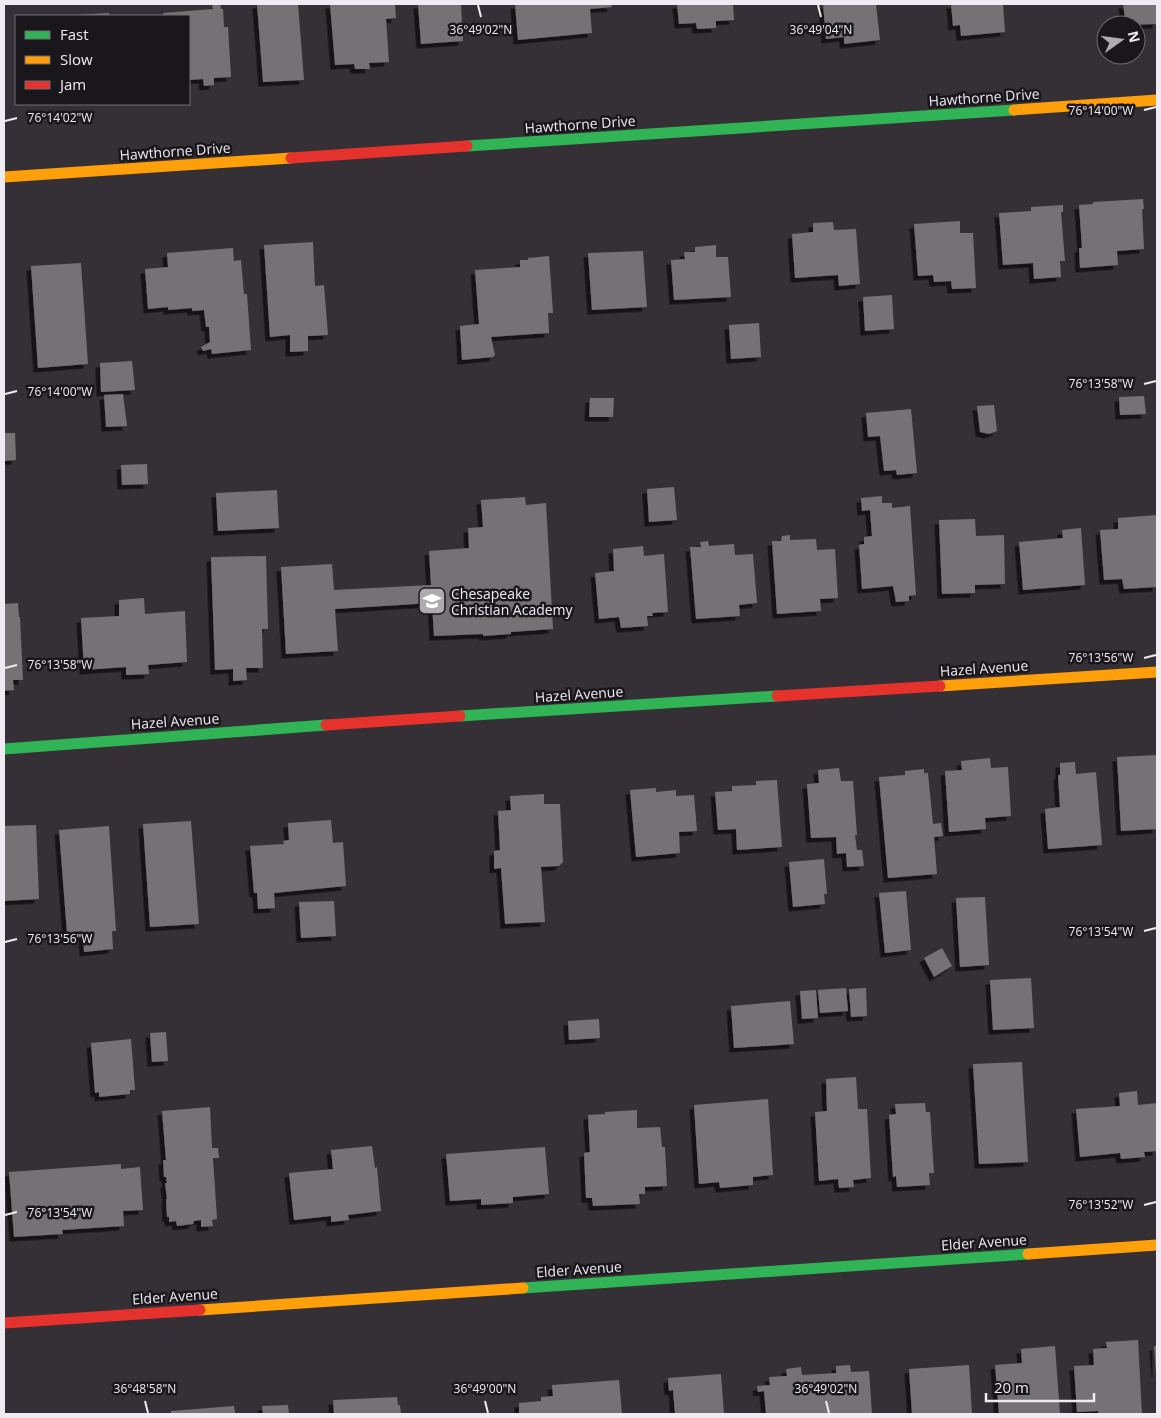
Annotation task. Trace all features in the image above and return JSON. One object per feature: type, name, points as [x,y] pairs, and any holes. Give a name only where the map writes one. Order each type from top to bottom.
[{"type":"street","name":"Hawthorne Drive","points":[[4,177],[1157,100]]},
{"type":"street","name":"Hazel Avenue","points":[[4,749],[412,719],[1157,672]]},
{"type":"street","name":"Elder Avenue","points":[[4,1323],[1157,1245]]},
{"type":"building","points":[[220,4],[221,9],[223,9],[224,27],[228,27],[231,77],[214,78],[214,85],[204,86],[203,79],[190,80],[190,15],[164,15],[163,13],[213,9],[212,5]]},
{"type":"building","points":[[257,4],[298,4],[304,80],[263,82]]},
{"type":"building","points":[[330,4],[395,4],[396,18],[386,19],[389,62],[369,63],[370,69],[355,69],[354,64],[335,65]]},
{"type":"building","points":[[418,4],[461,4],[463,41],[421,44]]},
{"type":"building","points":[[515,4],[611,4],[612,7],[590,9],[592,33],[518,40]]},
{"type":"building","points":[[677,4],[733,4],[734,20],[716,21],[716,28],[697,29],[696,23],[679,24]]},
{"type":"building","points":[[823,4],[876,4],[880,40],[844,44],[844,37],[826,39]]},
{"type":"building","points":[[951,4],[1003,4],[1005,32],[961,36],[960,25],[953,26]]},
{"type":"building","points":[[1123,4],[1157,4],[1157,24],[1146,24],[1146,15],[1125,15]]},
{"type":"building","points":[[109,13],[110,15],[74,15]]},
{"type":"building","points":[[1143,199],[1144,249],[1117,251],[1118,265],[1080,268],[1079,248],[1082,248],[1079,205],[1093,204],[1093,202]]},
{"type":"building","points":[[1063,205],[1063,212],[1061,212],[1065,261],[1060,261],[1061,277],[1034,279],[1033,263],[1003,265],[999,213],[1031,211],[1031,207]]},
{"type":"building","points":[[960,221],[960,233],[973,233],[976,288],[952,289],[951,281],[934,282],[933,275],[918,276],[914,224]]},
{"type":"building","points":[[833,222],[834,230],[856,229],[860,284],[839,286],[838,275],[795,278],[792,234],[813,232],[813,223]]},
{"type":"building","points":[[313,242],[315,286],[324,285],[328,335],[308,336],[308,351],[290,352],[290,335],[270,337],[264,245]]},
{"type":"building","points":[[716,245],[716,257],[728,257],[731,297],[674,300],[671,260],[685,259],[684,252],[695,252],[695,247]]},
{"type":"building","points":[[233,248],[234,261],[241,260],[244,294],[247,294],[251,350],[212,354],[211,349],[203,351],[201,347],[210,342],[209,327],[206,327],[204,310],[192,311],[192,308],[168,310],[168,307],[148,309],[145,269],[168,267],[167,253]]},
{"type":"building","points":[[643,251],[647,307],[592,310],[588,253]]},
{"type":"building","points":[[549,256],[553,313],[548,313],[549,333],[491,337],[495,355],[493,357],[462,360],[460,326],[479,324],[475,270],[520,267],[520,260]]},
{"type":"building","points":[[81,263],[88,364],[38,368],[31,266]]},
{"type":"building","points":[[892,295],[894,329],[865,331],[863,297]]},
{"type":"building","points":[[759,323],[761,357],[731,359],[729,325]]},
{"type":"building","points":[[132,361],[135,390],[101,392],[100,363]]},
{"type":"building","points":[[123,394],[127,426],[106,427],[104,395]]},
{"type":"building","points":[[1144,396],[1146,414],[1120,415],[1119,397]]},
{"type":"building","points":[[590,398],[614,398],[613,417],[589,417]]},
{"type":"building","points":[[994,405],[997,431],[989,434],[980,432],[977,406]]},
{"type":"building","points":[[911,409],[917,473],[897,475],[896,470],[884,471],[880,436],[868,437],[866,413]]},
{"type":"building","points":[[4,433],[15,433],[16,460],[4,461]]},
{"type":"building","points":[[147,464],[148,484],[122,485],[121,465]]},
{"type":"building","points":[[674,487],[677,520],[649,522],[647,489]]},
{"type":"building","points":[[277,490],[279,528],[218,531],[216,493]]},
{"type":"building","points":[[882,496],[882,503],[892,503],[892,508],[910,506],[916,595],[909,596],[909,601],[896,602],[893,586],[862,589],[859,545],[864,544],[864,537],[872,536],[870,510],[862,511],[861,498]]},
{"type":"building","name":"Chesapeake Christian Academy","points":[[525,497],[526,505],[546,503],[553,629],[483,636],[483,634],[434,636],[432,603],[335,609],[338,651],[286,654],[281,567],[332,564],[334,590],[431,585],[429,551],[469,548],[468,528],[483,527],[481,500]]},
{"type":"building","points":[[1157,515],[1157,587],[1124,589],[1122,579],[1104,580],[1100,530],[1118,529],[1118,518]]},
{"type":"building","points":[[975,519],[976,536],[1004,535],[1005,584],[975,585],[975,593],[942,594],[939,520]]},
{"type":"building","points":[[1081,528],[1085,585],[1023,590],[1019,542],[1063,538],[1062,530]]},
{"type":"building","points":[[790,535],[790,540],[816,539],[817,550],[835,549],[838,598],[820,599],[821,611],[777,614],[772,541],[781,541],[782,536]]},
{"type":"building","points":[[708,541],[709,546],[734,544],[735,555],[753,554],[757,603],[739,605],[740,616],[696,619],[690,547],[701,547],[700,542]]},
{"type":"building","points":[[643,546],[644,556],[664,554],[668,612],[652,613],[653,616],[647,616],[648,626],[621,628],[619,617],[599,619],[595,573],[614,571],[613,549]]},
{"type":"building","points":[[266,556],[268,629],[262,629],[263,668],[246,668],[247,680],[233,681],[233,669],[215,670],[211,557]]},
{"type":"building","points":[[144,598],[145,614],[185,611],[187,662],[148,665],[149,674],[126,675],[126,667],[84,670],[81,618],[119,616],[119,600]]},
{"type":"building","points":[[18,603],[23,680],[13,680],[14,690],[4,691],[4,604]]},
{"type":"building","points":[[1157,755],[1157,829],[1121,831],[1117,757]]},
{"type":"building","points":[[990,758],[991,768],[1008,767],[1011,816],[985,818],[986,829],[949,832],[945,771],[962,770],[961,761]]},
{"type":"building","points":[[1075,762],[1076,774],[1096,772],[1102,845],[1048,849],[1045,809],[1060,807],[1058,775],[1060,775],[1060,763]]},
{"type":"building","points":[[839,768],[841,781],[853,781],[857,835],[855,835],[857,850],[862,850],[864,866],[847,867],[846,853],[837,854],[836,837],[811,838],[807,784],[819,783],[818,770]]},
{"type":"building","points":[[924,769],[924,773],[928,773],[933,824],[941,823],[943,836],[934,837],[937,874],[888,878],[879,777],[905,775],[905,771]]},
{"type":"building","points":[[777,780],[782,847],[737,850],[736,829],[718,830],[715,792],[732,791],[732,786],[756,785],[756,781]]},
{"type":"building","points":[[656,788],[656,792],[676,790],[676,796],[694,795],[697,831],[679,832],[680,853],[636,857],[630,790]]},
{"type":"building","points":[[544,794],[544,804],[560,804],[563,862],[559,866],[541,867],[545,922],[505,924],[501,868],[494,869],[494,851],[500,850],[498,811],[511,810],[510,796]]},
{"type":"building","points":[[331,820],[333,843],[343,842],[346,886],[274,893],[275,908],[258,909],[257,893],[254,893],[250,846],[284,844],[283,841],[289,840],[288,823]]},
{"type":"building","points":[[191,821],[199,924],[150,927],[143,824]]},
{"type":"building","points":[[36,825],[39,899],[4,901],[4,826]]},
{"type":"building","points":[[109,826],[116,931],[112,931],[113,949],[84,952],[83,932],[67,933],[59,830]]},
{"type":"building","points":[[824,859],[827,894],[824,894],[825,904],[793,907],[789,862]]},
{"type":"building","points":[[906,891],[911,950],[885,953],[879,893]]},
{"type":"building","points":[[985,897],[989,965],[960,967],[956,898]]},
{"type":"building","points":[[334,901],[336,936],[301,938],[299,902]]},
{"type":"building","points":[[942,948],[952,966],[934,977],[924,958]]},
{"type":"building","points":[[1031,978],[1034,1028],[993,1030],[990,980]]},
{"type":"building","points":[[846,988],[848,1011],[820,1013],[818,990]]},
{"type":"building","points":[[866,988],[867,1016],[851,1017],[849,989]]},
{"type":"building","points":[[816,990],[818,1018],[802,1019],[800,991]]},
{"type":"building","points":[[790,1001],[794,1044],[734,1048],[731,1006]]},
{"type":"building","points":[[599,1019],[600,1038],[569,1040],[568,1021]]},
{"type":"building","points":[[166,1032],[168,1061],[152,1062],[150,1033]]},
{"type":"building","points":[[131,1039],[135,1090],[130,1090],[130,1094],[99,1097],[99,1092],[95,1093],[91,1043]]},
{"type":"building","points":[[1022,1062],[1028,1162],[979,1164],[973,1064]]},
{"type":"building","points":[[856,1077],[858,1109],[867,1109],[871,1178],[853,1180],[854,1187],[839,1188],[838,1179],[819,1181],[815,1112],[827,1111],[826,1079]]},
{"type":"building","points":[[1137,1091],[1138,1105],[1157,1103],[1157,1151],[1144,1152],[1145,1157],[1121,1159],[1120,1153],[1080,1157],[1076,1109],[1120,1106],[1119,1093]]},
{"type":"building","points":[[768,1099],[773,1175],[753,1177],[753,1185],[720,1188],[719,1182],[699,1184],[694,1105]]},
{"type":"building","points":[[925,1103],[926,1112],[930,1112],[934,1173],[929,1173],[930,1185],[897,1187],[896,1176],[893,1177],[889,1115],[896,1114],[895,1104]]},
{"type":"building","points":[[210,1107],[212,1148],[218,1148],[219,1158],[213,1158],[217,1219],[212,1220],[213,1226],[201,1227],[201,1220],[194,1221],[193,1224],[177,1226],[176,1221],[169,1222],[169,1217],[167,1217],[165,1183],[167,1183],[166,1177],[164,1177],[163,1160],[166,1160],[162,1111]]},
{"type":"building","points":[[637,1110],[637,1128],[660,1127],[662,1147],[665,1147],[667,1186],[645,1187],[645,1194],[639,1194],[640,1204],[593,1206],[592,1198],[586,1198],[584,1153],[590,1152],[588,1115]]},
{"type":"building","points":[[372,1146],[375,1168],[377,1167],[381,1211],[348,1215],[349,1220],[331,1222],[331,1216],[294,1220],[289,1173],[333,1169],[331,1150]]},
{"type":"building","points":[[545,1147],[549,1194],[513,1197],[513,1203],[481,1205],[481,1199],[450,1201],[446,1154]]},
{"type":"building","points":[[121,1164],[121,1169],[140,1167],[143,1210],[123,1211],[124,1226],[62,1230],[63,1234],[14,1237],[9,1172]]},
{"type":"building","points":[[1138,1340],[1142,1414],[1098,1414],[1098,1411],[1077,1412],[1074,1366],[1094,1365],[1093,1349],[1107,1348],[1106,1342]]},
{"type":"building","points":[[1055,1346],[1060,1414],[999,1414],[995,1365],[1022,1363],[1021,1349]]},
{"type":"building","points":[[1154,1346],[1157,1346],[1157,1373],[1156,1373]]},
{"type":"building","points":[[850,1365],[851,1372],[869,1371],[872,1414],[766,1414],[764,1391],[758,1392],[757,1386],[770,1385],[769,1377],[787,1376],[786,1369],[801,1367],[802,1375],[836,1373],[836,1366]]},
{"type":"building","points":[[969,1365],[972,1414],[912,1414],[909,1369]]},
{"type":"building","points":[[721,1374],[724,1414],[675,1414],[673,1390],[669,1391],[668,1378]]},
{"type":"building","points":[[619,1380],[622,1414],[519,1414],[519,1403],[541,1401],[541,1397],[553,1396],[552,1385]]},
{"type":"building","points":[[397,1397],[401,1414],[334,1414],[333,1400]]},
{"type":"building","points":[[288,1405],[289,1414],[263,1414],[262,1406]]},
{"type":"building","points":[[234,1406],[235,1414],[171,1414],[171,1411]]},
{"type":"traffic: fast","points":[[467,146],[1014,110]]},
{"type":"traffic: fast","points":[[460,716],[777,696]]},
{"type":"traffic: fast","points":[[4,749],[326,725]]},
{"type":"traffic: fast","points":[[523,1288],[1028,1254]]},
{"type":"traffic: slow","points":[[1014,110],[1157,100]]},
{"type":"traffic: slow","points":[[4,177],[291,158]]},
{"type":"traffic: slow","points":[[940,686],[1157,672]]},
{"type":"traffic: slow","points":[[1028,1254],[1157,1245]]},
{"type":"traffic: slow","points":[[200,1310],[523,1288]]},
{"type":"traffic: jam","points":[[291,158],[467,146]]},
{"type":"traffic: jam","points":[[777,696],[940,686]]},
{"type":"traffic: jam","points":[[326,725],[460,716]]},
{"type":"traffic: jam","points":[[4,1323],[200,1310]]},
{"type":"place","name":"Chesapeake Christian Academy","points":[[432,601]]}]
